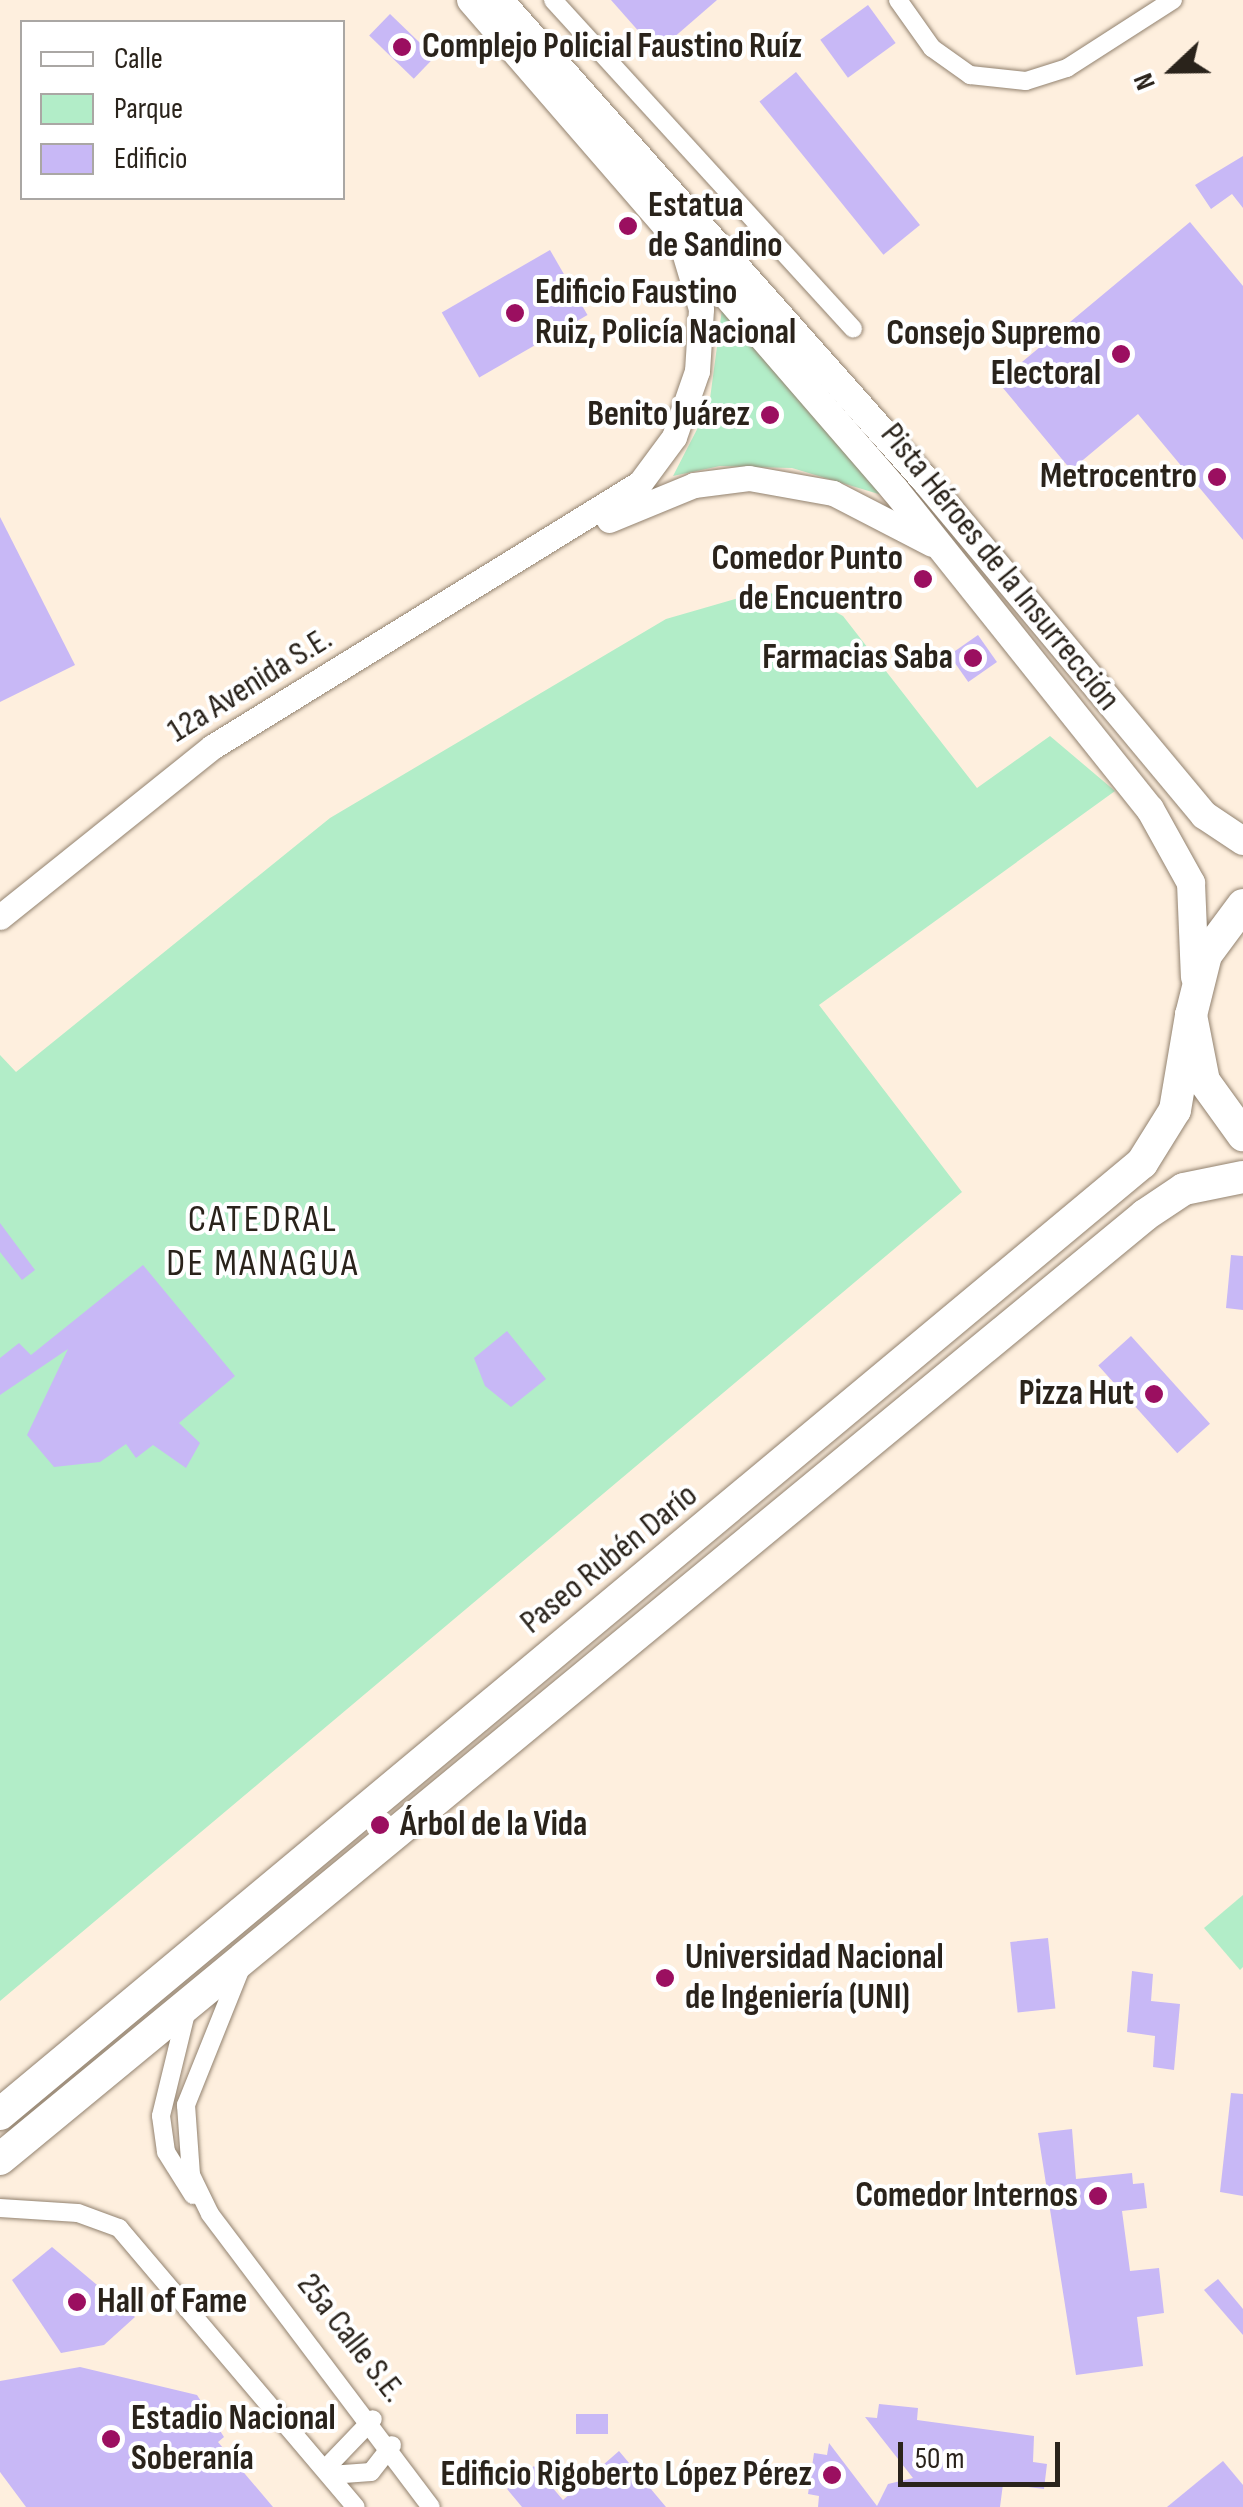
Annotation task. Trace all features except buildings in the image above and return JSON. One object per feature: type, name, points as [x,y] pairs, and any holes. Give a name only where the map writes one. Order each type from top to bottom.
[{"type":"highway","name":"Paseo Rubén Darío","points":[[0,2114],[1142,1162],[1175,1110],[1193,1002],[1216,938],[1243,906]]},
{"type":"highway","points":[[1193,1002],[1204,1080],[1243,1135]]},
{"type":"highway","points":[[0,2159],[187,2009],[1146,1214],[1194,1186],[1243,1176]]},
{"type":"main road","name":"Pista Héroes de la Insurrección","points":[[471,0],[945,554],[1172,840],[1194,896],[1193,1002]]},
{"type":"main road","points":[[486,0],[511,44]]},
{"type":"main road","name":"Pista Héroes de la Insurrección","points":[[499,0],[924,480],[1193,802],[1243,841]]},
{"type":"street","points":[[554,0],[853,330]]},
{"type":"street","points":[[898,0],[932,48],[970,74],[1026,81],[1067,68],[1173,0]]},
{"type":"street","name":"12a Avenida S.E.","points":[[0,917],[212,747],[558,542],[640,483],[689,402],[701,309],[678,239]]},
{"type":"street","name":"12a Avenida S.E.","points":[[558,542],[694,485],[749,478],[852,500],[945,554]]},
{"type":"street","name":"25a Calle S.E.","points":[[210,2214],[183,2142],[186,2105],[244,1960]]},
{"type":"street","name":"25a Calle S.E.","points":[[187,2009],[160,2116],[166,2152],[210,2214],[373,2419],[431,2507]]},
{"type":"street","points":[[0,2208],[78,2213],[118,2228],[356,2507]]},
{"type":"street","points":[[327,2472],[373,2419]]},
{"type":"street","points":[[327,2472],[371,2472],[392,2445]]},
{"type":"green space","points":[[723,302],[882,495],[792,468],[720,466],[673,476],[709,406]]},
{"type":"green space","points":[[756,593],[803,594],[843,616],[977,788],[1050,736],[1115,791],[819,1005],[962,1192],[0,2001],[0,1055],[16,1072],[330,818],[666,619]]},
{"type":"green space","points":[[1243,1895],[1243,1967],[1240,1970],[1204,1928]]},
{"type":"place","name":"Complejo Policial Faustino Ruíz","points":[[402,47]]},
{"type":"place","name":"Estatua de Sandino","points":[[628,226]]},
{"type":"place","name":"Edificio Faustino Ruiz, Policía Nacional","points":[[515,313]]},
{"type":"place","name":"Consejo Supremo Electoral","points":[[1121,354]]},
{"type":"place","name":"Benito Juárez","points":[[770,415]]},
{"type":"place","name":"Metrocentro","points":[[1217,477]]},
{"type":"place","name":"Comedor Punto de Encuentro","points":[[923,579]]},
{"type":"place","name":"Farmacias Saba","points":[[973,658]]},
{"type":"place","name":"Pizza Hut","points":[[1154,1394]]},
{"type":"place","name":"Árbol de la Vida","points":[[380,1825]]},
{"type":"place","name":"Universidad Nacional de Ingeniería (UNI)","points":[[665,1978]]},
{"type":"place","name":"Comedor Internos","points":[[1098,2196]]},
{"type":"place","name":"Hall of Fame","points":[[77,2302]]},
{"type":"place","name":"Estadio Nacional Soberanía","points":[[111,2439]]},
{"type":"place","name":"Edificio Rigoberto López Pérez","points":[[832,2475]]},
{"type":"district","name":"CATEDRAL DE MANAGUA","points":[[263,1242]]}]
